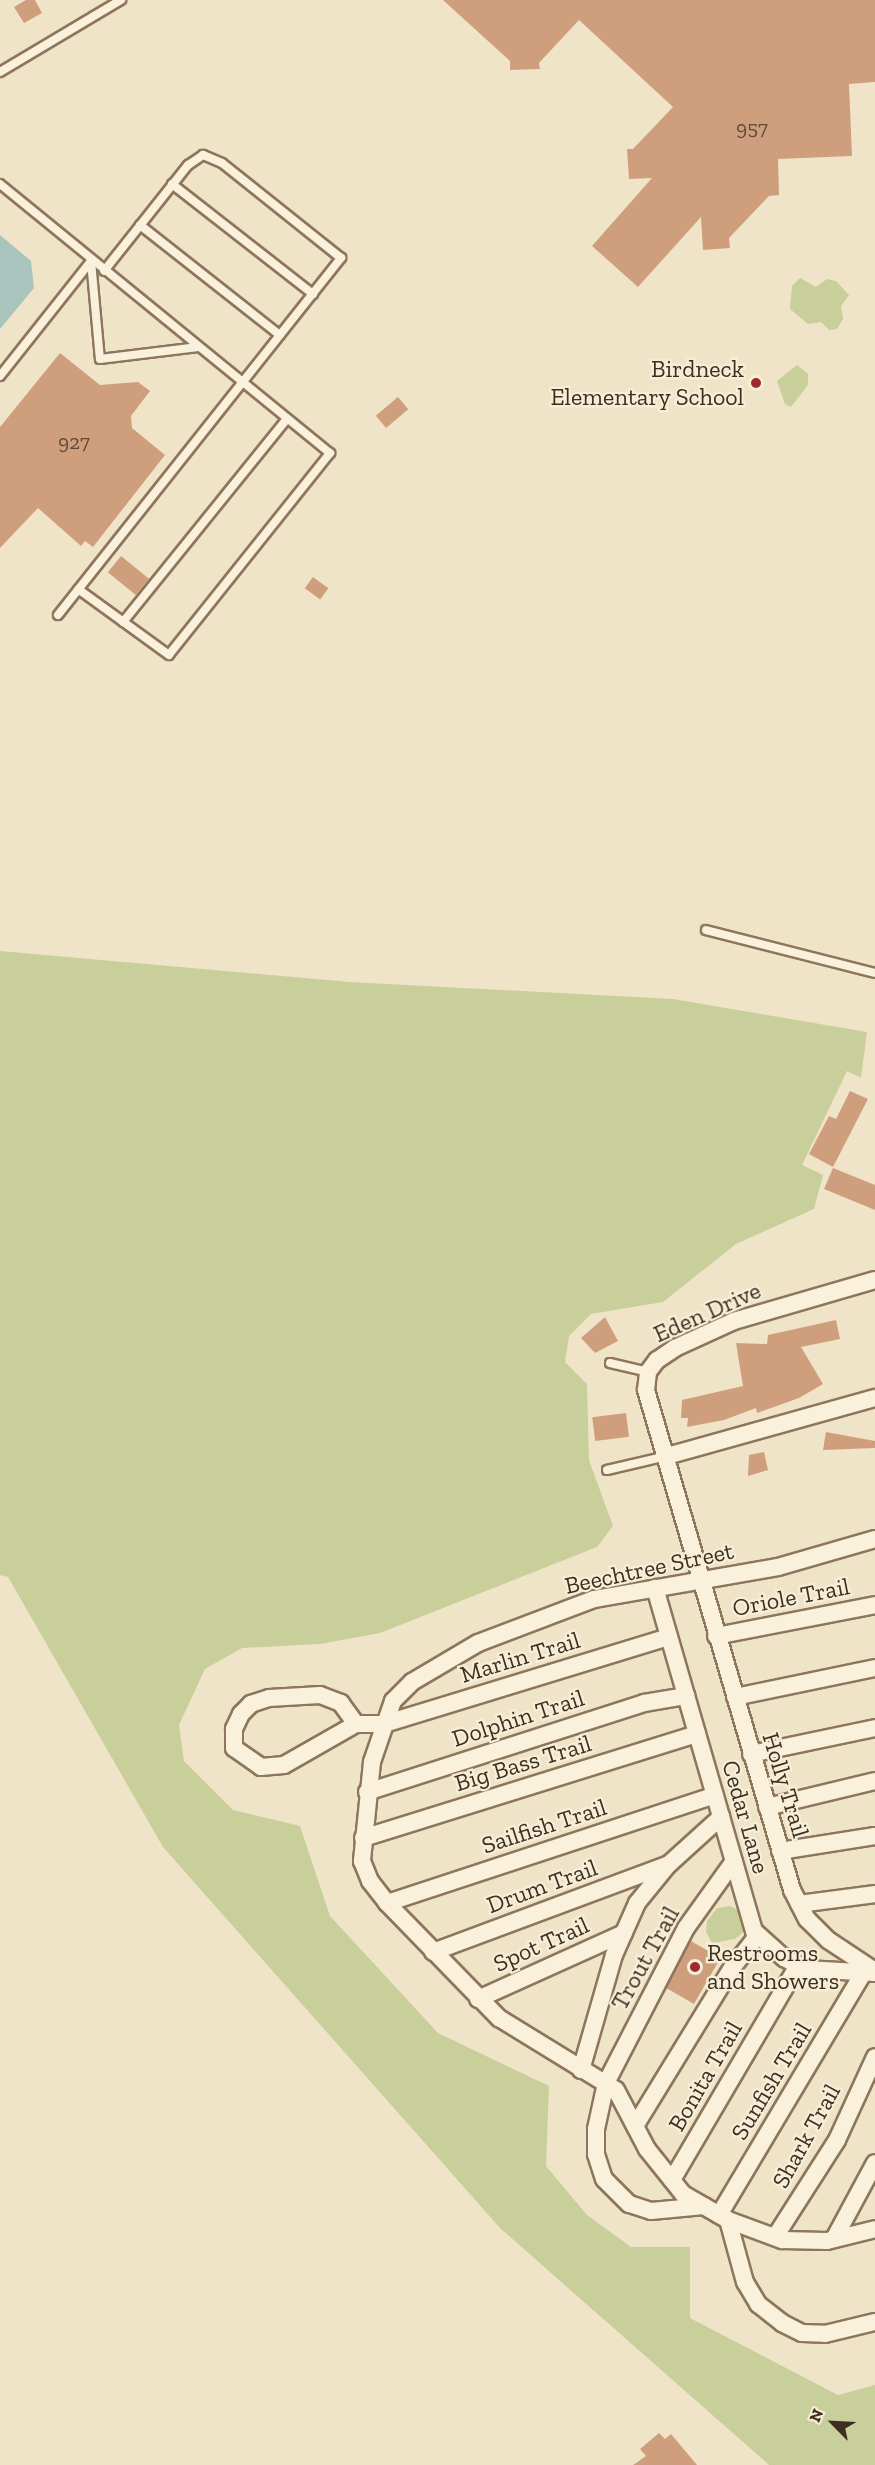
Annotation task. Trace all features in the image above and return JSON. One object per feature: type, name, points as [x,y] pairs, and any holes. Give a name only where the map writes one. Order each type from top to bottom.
[{"type":"street","name":"Eden Drive","points":[[700,1580],[667,1456],[646,1390],[648,1372],[657,1360],[675,1347],[734,1321],[875,1281]]},
{"type":"street","points":[[667,1456],[875,1398]]},
{"type":"street","name":"Beechtree Street","points":[[875,1539],[813,1559],[594,1599],[478,1643],[412,1682],[393,1701],[384,1724],[367,1792],[362,1862],[370,1881],[387,1903],[499,2018],[615,2090],[635,2127],[683,2194],[724,2218],[775,2237],[834,2239],[875,2229]]},
{"type":"street","name":"Holly Trail","points":[[700,1580],[780,1851],[799,1904],[807,1918],[828,1940],[871,1972]]},
{"type":"street","name":"Cedar Lane","points":[[655,1588],[734,1861],[759,1935],[784,1958],[806,1969],[871,1972]]},
{"type":"street","name":"Oriole Trail","points":[[716,1636],[875,1605]]},
{"type":"street","name":"Marlin Trail","points":[[356,1724],[384,1724],[669,1637]]},
{"type":"street","points":[[735,1697],[875,1668]]},
{"type":"street","points":[[320,1695],[341,1703],[356,1724],[284,1765],[261,1767],[234,1748],[234,1729],[241,1714],[251,1704],[269,1698],[320,1695]]},
{"type":"street","name":"Dolphin Trail","points":[[367,1792],[644,1703],[686,1696]]},
{"type":"street","points":[[751,1754],[875,1728]]},
{"type":"street","name":"Big Bass Trail","points":[[363,1838],[697,1734]]},
{"type":"street","points":[[767,1807],[875,1780]]},
{"type":"street","name":"Sailfish Trail","points":[[387,1903],[715,1795]]},
{"type":"street","points":[[581,2070],[624,1933],[637,1903],[668,1864],[721,1817]]},
{"type":"street","points":[[780,1851],[875,1836]]},
{"type":"street","name":"Trout Trail","points":[[704,2206],[651,2211],[629,2204],[612,2189],[596,2154],[596,2129],[606,2083],[686,1928],[734,1861]]},
{"type":"street","name":"Drum Trail","points":[[433,1952],[668,1864]]},
{"type":"street","points":[[799,1904],[875,1894]]},
{"type":"street","name":"Spot Trail","points":[[478,1999],[624,1933]]},
{"type":"street","points":[[635,2127],[732,1968],[759,1935]]},
{"type":"street","name":"Bonita Trail","points":[[672,2180],[798,1965]]},
{"type":"street","name":"Sunfish Trail","points":[[724,2218],[871,1972]]},
{"type":"street","name":"Shark Trail","points":[[775,2237],[837,2140],[875,2057]]},
{"type":"street","points":[[834,2239],[875,2163]]},
{"type":"street","points":[[724,2218],[745,2282],[758,2304],[782,2323],[802,2333],[825,2334],[875,2322]]},
{"type":"lane","points":[[0,72],[121,0]]},
{"type":"lane","points":[[58,615],[341,258],[222,163],[203,155],[188,165],[104,271]]},
{"type":"lane","points":[[0,184],[91,261],[330,453],[169,655],[78,589]]},
{"type":"lane","points":[[172,184],[313,294]]},
{"type":"lane","points":[[140,225],[280,335]]},
{"type":"lane","points":[[91,261],[100,359],[198,347]]},
{"type":"lane","points":[[0,376],[91,261]]},
{"type":"lane","points":[[123,622],[287,419]]},
{"type":"lane","points":[[706,930],[875,973]]},
{"type":"lane","points":[[610,1362],[648,1372]]},
{"type":"lane","points":[[607,1470],[667,1456]]},
{"type":"green space","points":[[800,278],[816,287],[827,279],[836,281],[849,295],[841,306],[843,319],[837,329],[829,330],[821,322],[808,324],[790,309],[792,286]]},
{"type":"green space","points":[[797,365],[808,374],[808,385],[791,407],[785,404],[777,381]]},
{"type":"green space","points":[[0,951],[350,982],[673,999],[867,1032],[861,1078],[847,1071],[802,1165],[823,1175],[814,1209],[736,1244],[663,1302],[591,1314],[569,1336],[565,1362],[587,1384],[589,1460],[613,1526],[597,1547],[380,1633],[320,1644],[242,1648],[205,1669],[179,1725],[184,1761],[233,1810],[300,1826],[330,1916],[438,2033],[549,2086],[546,2166],[587,2215],[631,2247],[690,2247],[690,2318],[838,2395],[875,2385],[875,2465],[769,2465],[500,2228],[163,1847],[8,1577],[0,1575]]},
{"type":"green space","points":[[730,1906],[741,1911],[746,1930],[735,1939],[712,1943],[706,1932],[707,1921],[717,1908]]},
{"type":"water","points":[[0,235],[31,261],[34,288],[0,329]]},
{"type":"building","points":[[26,0],[35,0],[42,13],[24,23],[14,7]]},
{"type":"building","points":[[443,0],[875,0],[875,82],[849,84],[852,156],[778,159],[779,195],[769,196],[729,238],[730,248],[703,250],[701,217],[638,287],[592,246],[652,178],[629,179],[627,149],[633,149],[673,107],[579,20],[539,63],[540,69],[510,70],[510,61]]},
{"type":"building","points":[[60,353],[100,385],[138,382],[150,391],[131,416],[132,428],[165,455],[93,547],[85,541],[81,546],[38,508],[0,548],[0,427]]},
{"type":"building","points":[[398,397],[408,409],[386,428],[376,416]]},
{"type":"building","points":[[121,556],[149,579],[136,595],[108,572]]},
{"type":"building","points":[[313,577],[328,588],[320,599],[305,588]]},
{"type":"building","points":[[850,1091],[868,1099],[833,1167],[809,1154],[829,1116],[836,1119]]},
{"type":"building","points":[[833,1168],[875,1185],[875,1210],[824,1189]]},
{"type":"building","points":[[605,1317],[618,1341],[595,1353],[581,1338]]},
{"type":"building","points":[[836,1320],[840,1339],[801,1347],[823,1384],[799,1398],[757,1413],[756,1408],[724,1420],[687,1427],[688,1418],[681,1418],[682,1400],[743,1386],[736,1343],[767,1344],[768,1335]]},
{"type":"building","points":[[626,1413],[629,1437],[595,1441],[592,1417]]},
{"type":"building","points":[[826,1432],[875,1441],[875,1448],[823,1450]]},
{"type":"building","points":[[764,1452],[768,1470],[748,1476],[749,1455]]},
{"type":"building","name":"Restrooms and Showers","points":[[691,1941],[720,1958],[694,2004],[665,1987]]},
{"type":"building","points":[[659,2433],[665,2439],[671,2434],[697,2465],[633,2465],[646,2456],[640,2449]]},
{"type":"place","name":"Birdneck Elementary School","points":[[756,383]]},
{"type":"place","name":"Restrooms and Showers","points":[[695,1967]]}]
